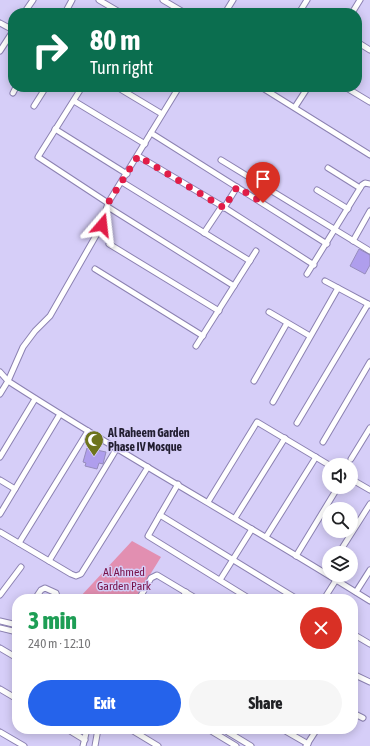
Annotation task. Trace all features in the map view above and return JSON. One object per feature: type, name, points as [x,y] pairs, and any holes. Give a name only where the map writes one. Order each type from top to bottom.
[{"type":"street","points":[[99,0],[113,8]]},
{"type":"street","points":[[163,0],[177,8]]},
{"type":"street","points":[[0,51],[8,38]]},
{"type":"street","points":[[34,106],[43,92]]},
{"type":"street","points":[[79,92],[38,157],[108,205],[234,286]]},
{"type":"street","points":[[125,92],[162,114]]},
{"type":"street","points":[[0,394],[8,381],[23,347],[35,331],[50,316],[102,225],[108,205],[176,92]]},
{"type":"street","points":[[269,92],[370,155]]},
{"type":"street","points":[[295,108],[305,92]]},
{"type":"street","points":[[353,92],[370,102]]},
{"type":"street","points":[[74,101],[145,144]]},
{"type":"street","points":[[55,130],[127,174]]},
{"type":"street","points":[[151,133],[328,244]]},
{"type":"street","points":[[138,156],[223,207],[314,265]]},
{"type":"street","points":[[221,160],[370,251]]},
{"type":"street","points":[[328,168],[360,188]]},
{"type":"street","points":[[122,182],[250,260]]},
{"type":"street","points":[[307,274],[328,244],[360,188],[365,183],[370,184]]},
{"type":"street","points":[[204,233],[237,187]]},
{"type":"street","points":[[318,190],[348,209]]},
{"type":"street","points":[[353,241],[370,211]]},
{"type":"street","points":[[110,244],[218,311]]},
{"type":"street","points":[[196,346],[256,251]]},
{"type":"street","points":[[95,269],[202,336]]},
{"type":"street","points":[[297,423],[369,305],[325,281]]},
{"type":"street","points":[[273,402],[338,288]]},
{"type":"street","points":[[269,312],[310,336]]},
{"type":"street","points":[[254,381],[288,323]]},
{"type":"street","points":[[323,442],[370,362]]},
{"type":"street","points":[[0,372],[8,381],[60,414],[296,556],[322,569]]},
{"type":"street","points":[[0,457],[36,399]]},
{"type":"street","points":[[0,514],[60,414]]},
{"type":"street","points":[[208,502],[257,422],[322,461]]},
{"type":"street","points":[[352,458],[370,428]]},
{"type":"street","points":[[19,543],[88,431]]},
{"type":"street","points":[[235,518],[285,438]]},
{"type":"street","points":[[49,561],[117,448]]},
{"type":"street","points":[[266,537],[316,457]]},
{"type":"street","points":[[0,532],[71,574],[76,576],[81,574],[148,467]]},
{"type":"street","points":[[0,480],[15,489]]},
{"type":"street","points":[[358,483],[370,490]]},
{"type":"street","points":[[178,484],[148,536],[242,594]]},
{"type":"street","points":[[296,556],[334,494]]},
{"type":"street","points":[[343,546],[370,504]]},
{"type":"street","points":[[160,515],[288,594]]},
{"type":"street","points":[[220,580],[252,529]]},
{"type":"street","points":[[0,595],[21,567]]},
{"type":"street","points":[[356,592],[370,570]]},
{"type":"street","points":[[142,594],[151,578],[157,575],[189,594]]},
{"type":"street","points":[[327,594],[335,582]]},
{"type":"street","points":[[339,582],[370,601]]},
{"type":"street","points":[[38,594],[45,588],[56,594]]},
{"type":"street","points":[[0,634],[2,621],[12,624]]},
{"type":"street","points":[[2,628],[12,631]]},
{"type":"street","points":[[358,637],[370,644]]},
{"type":"street","points":[[0,648],[12,655]]},
{"type":"street","points":[[358,676],[370,682]]},
{"type":"street","points":[[0,689],[12,696]]},
{"type":"street","points":[[358,716],[363,718]]},
{"type":"street","points":[[0,732],[24,746]]},
{"type":"street","points":[[75,734],[85,740]]},
{"type":"street","points":[[83,746],[86,734]]},
{"type":"street","points":[[95,746],[97,734]]},
{"type":"street","points":[[138,734],[158,746]]},
{"type":"street","points":[[217,734],[236,746]]},
{"type":"street","points":[[228,734],[228,741]]},
{"type":"street","points":[[233,734],[251,746]]},
{"type":"street","points":[[290,734],[307,745],[314,734]]},
{"type":"street","points":[[222,746],[228,741]]},
{"type":"green space","name":"Al Ahmed Garden Park","points":[[132,541],[161,557],[138,594],[83,594]]},
{"type":"building","points":[[359,249],[370,255],[370,265],[365,274],[350,266]]},
{"type":"building","name":"Al Raheem Garden Phase IV Mosque","points":[[87,448],[106,452],[103,464],[99,463],[97,469],[85,466],[86,463],[83,462]]},
{"type":"place","name":"Al Raheem Garden Phase IV Mosque","points":[[94,457]]},
{"type":"route","points":[[102,225],[108,203],[138,156],[224,208],[237,187],[263,203]]}]
